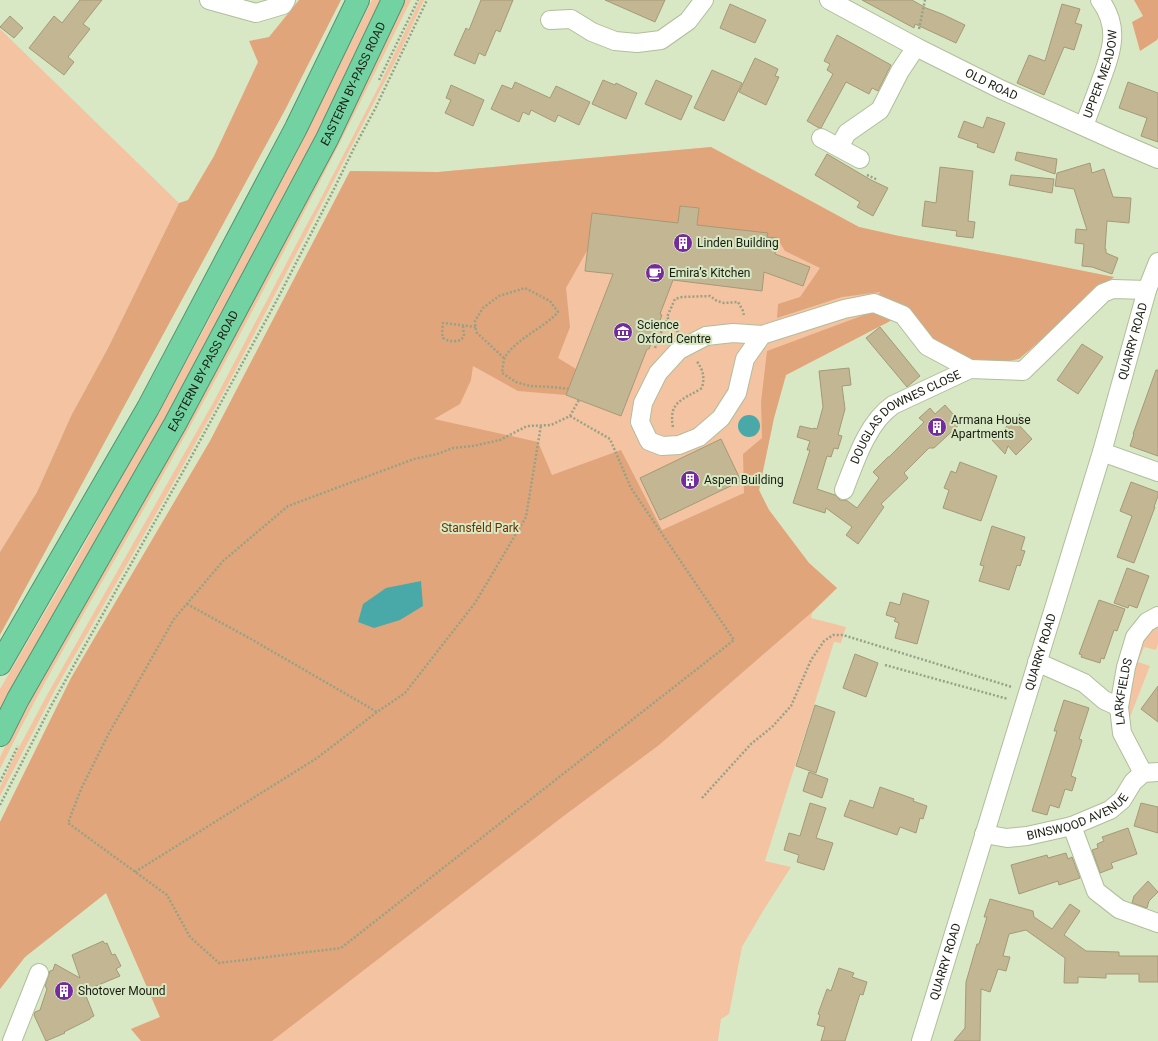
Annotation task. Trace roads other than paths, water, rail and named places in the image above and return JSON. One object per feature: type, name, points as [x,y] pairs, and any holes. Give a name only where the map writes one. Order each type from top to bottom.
[{"type":"highway","points":[[0,664],[148,408],[296,128],[358,0]]},
{"type":"highway","name":"EASTERN BY-PASS ROAD","points":[[0,735],[18,699],[175,424],[294,202],[327,139],[393,0]]},
{"type":"street","points":[[209,0],[249,5],[256,13],[283,5],[286,0]]},
{"type":"street","points":[[550,20],[571,19],[592,32],[615,41],[637,43],[661,40],[688,21],[704,0]]},
{"type":"street","name":"OLD ROAD","points":[[829,0],[1000,89],[1158,159]]},
{"type":"street","name":"UPPER MEADOW","points":[[1084,126],[1110,55],[1112,33],[1111,22],[1100,0]]},
{"type":"street","points":[[839,147],[847,133],[880,110],[914,45]]},
{"type":"street","points":[[821,138],[860,159]]},
{"type":"street","name":"QUARRY ROAD","points":[[921,1041],[1102,452],[1148,290],[1158,262]]},
{"type":"street","name":"DOUGLAS DOWNES CLOSE","points":[[844,490],[863,441],[885,411],[894,405],[970,369],[1023,371],[1103,293],[1113,289],[1148,290]]},
{"type":"street","points":[[754,334],[745,359],[737,393],[721,418],[699,437],[679,445],[662,446],[649,441],[640,422],[643,403],[658,373],[679,350],[706,336],[733,333],[754,334],[844,309],[874,303],[903,315],[927,346],[970,369]]},
{"type":"street","points":[[1102,452],[1158,472]]},
{"type":"street","name":"LARKFIELDS","points":[[1151,773],[1122,733],[1119,707],[1126,667],[1135,637],[1147,622],[1158,616]]},
{"type":"street","points":[[1037,662],[1084,683],[1104,700],[1119,707]]},
{"type":"street","name":"BINSWOOD AVENUE","points":[[984,834],[1007,838],[1027,836],[1072,826],[1110,810],[1122,800],[1133,782],[1151,773]]},
{"type":"street","points":[[1072,826],[1096,891],[1119,909],[1158,923]]},
{"type":"street","points":[[12,1041],[39,973]]},
{"type":"water","points":[[749,415],[757,418],[760,426],[757,434],[749,437],[741,434],[738,426],[741,418]]},
{"type":"water","points":[[421,581],[423,606],[400,620],[374,628],[358,622],[363,604],[386,588]]},
{"type":"place","name":"Linden Building","points":[[683,243]]},
{"type":"place","name":"Emira’s Kitchen","points":[[655,273]]},
{"type":"place","name":"Science Oxford Centre","points":[[623,332]]},
{"type":"place","name":"Armana House Apartments","points":[[937,427]]},
{"type":"place","name":"Aspen Building","points":[[690,480]]},
{"type":"place","name":"Shotover Mound","points":[[64,991]]},
{"type":"park label","name":"Stansfeld Park","points":[[480,528]]}]
